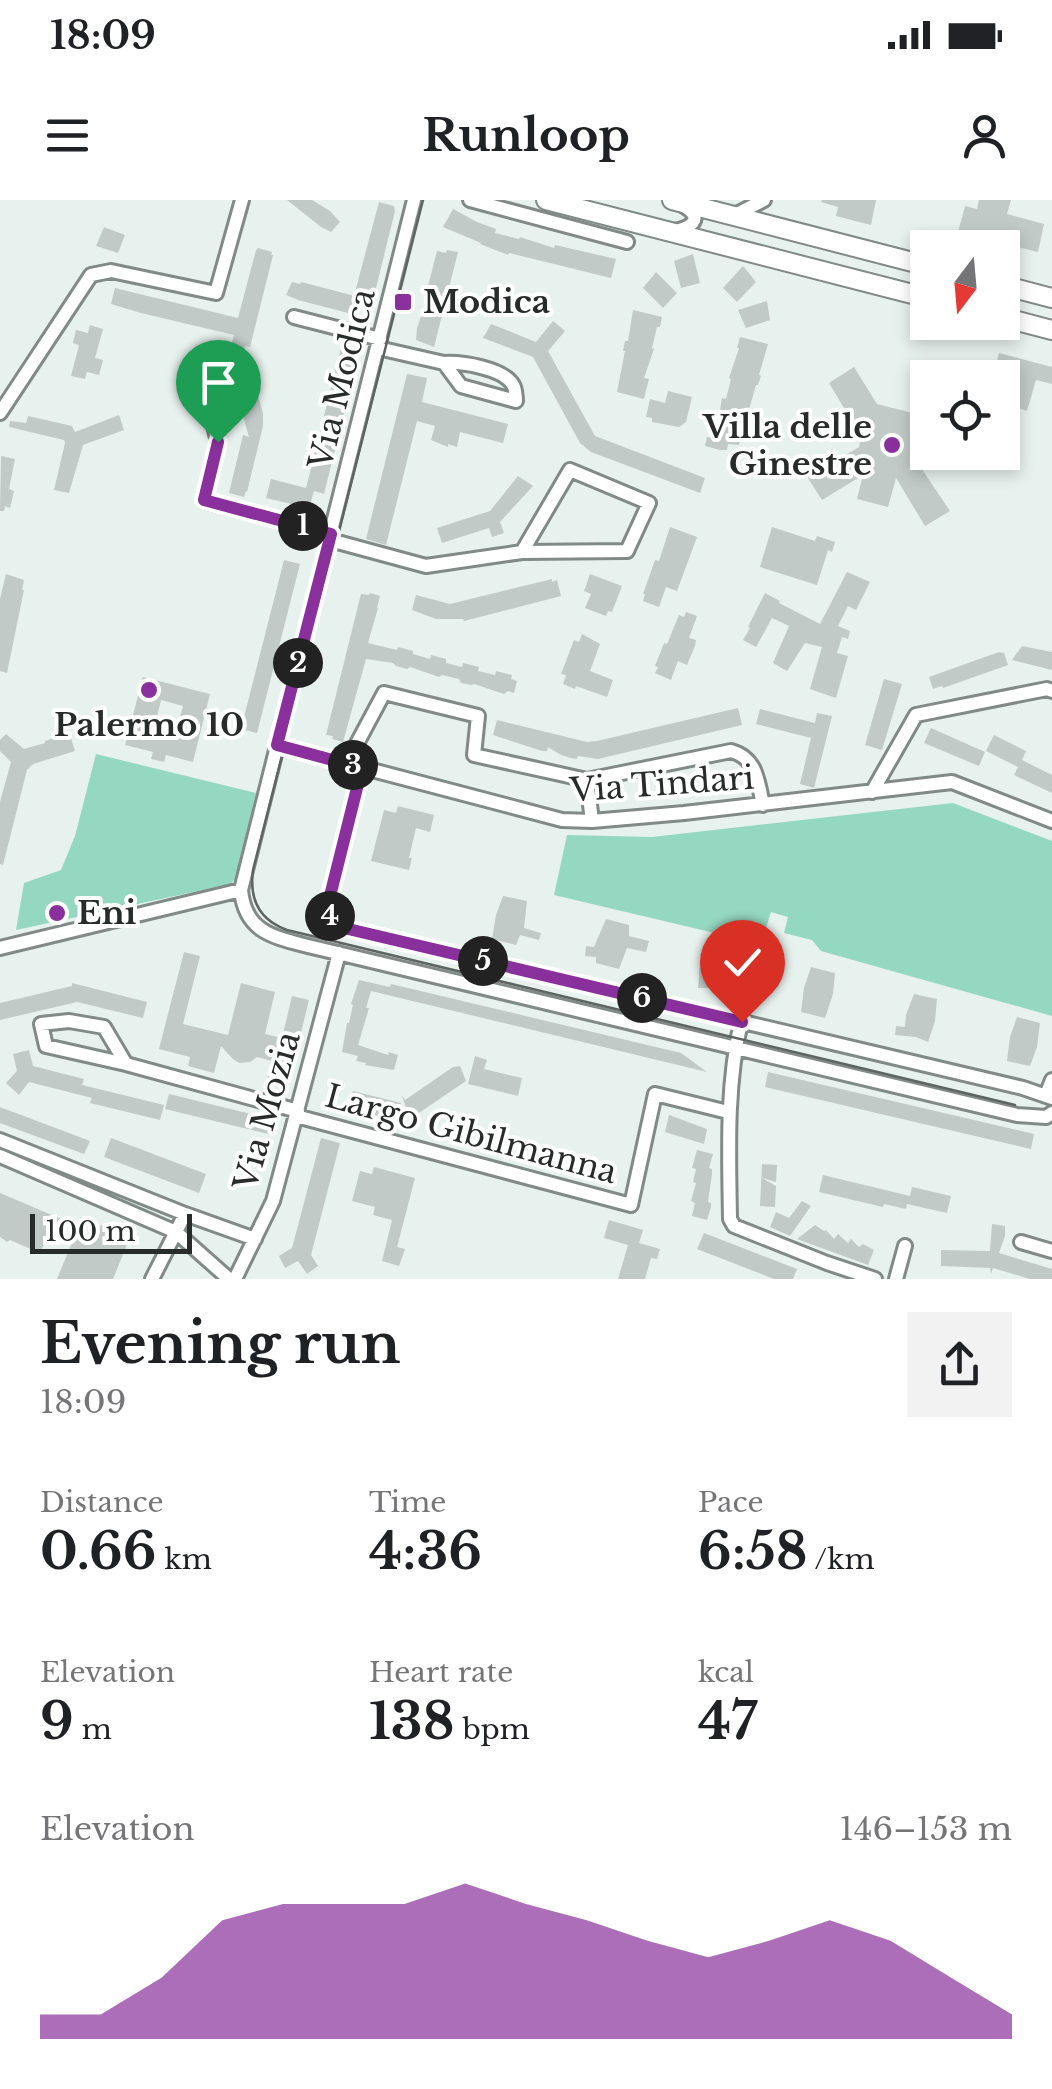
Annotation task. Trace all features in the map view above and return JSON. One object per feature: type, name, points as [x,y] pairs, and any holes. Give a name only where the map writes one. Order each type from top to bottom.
[{"type":"main road","points":[[546,200],[910,293]]},
{"type":"main road","points":[[672,200],[910,261]]},
{"type":"main road","points":[[1020,290],[1052,298]]},
{"type":"main road","points":[[1020,322],[1052,330]]},
{"type":"street","points":[[0,413],[90,275],[111,271],[216,294],[242,200]]},
{"type":"street","name":"Via Modica","points":[[241,890],[414,200]]},
{"type":"street","points":[[470,200],[627,242]]},
{"type":"street","points":[[670,232],[684,230],[694,221],[690,210],[672,200]]},
{"type":"street","points":[[732,216],[764,200]]},
{"type":"street","points":[[294,317],[444,363],[458,362],[500,373],[514,386],[516,401],[461,386],[444,363]]},
{"type":"street","points":[[201,374],[218,442],[204,500],[426,566],[522,552],[627,551],[649,502],[570,470],[522,552]]},
{"type":"street","points":[[872,792],[916,716],[1052,691]]},
{"type":"street","points":[[346,764],[384,692],[478,716],[474,755],[587,780],[732,751],[744,754],[754,767],[763,806]]},
{"type":"street","name":"Via Tindari","points":[[277,745],[562,820],[763,806],[952,782],[1052,822]]},
{"type":"street","points":[[362,768],[328,914],[344,928],[1049,1097],[1052,1080]]},
{"type":"street","points":[[587,780],[592,820]]},
{"type":"street","points":[[0,948],[241,890],[251,920],[268,935],[1016,1116],[1046,1116],[1052,1112]]},
{"type":"street","name":"Via Mozia","points":[[232,1279],[273,1201],[339,953]]},
{"type":"street","name":"Largo Gibilmanna","points":[[126,1064],[104,1027],[69,1021],[41,1024],[46,1046],[126,1064],[632,1205],[655,1094],[728,1112]]},
{"type":"street","points":[[742,1022],[728,1112],[730,1219],[734,1226],[875,1279]]},
{"type":"street","points":[[0,1140],[255,1239]]},
{"type":"street","points":[[0,1156],[176,1232],[232,1279]]},
{"type":"street","points":[[152,1279],[186,1214]]},
{"type":"street","points":[[1021,1242],[1052,1252]]},
{"type":"street","points":[[896,1279],[906,1246]]},
{"type":"green space","points":[[96,754],[256,793],[236,877],[231,884],[16,930],[24,883],[61,870],[75,836]]},
{"type":"green space","points":[[953,803],[1052,841],[1052,1016],[821,951],[812,940],[784,933],[788,917],[771,912],[766,928],[740,939],[554,895],[567,835],[652,837]]},
{"type":"building","points":[[287,200],[312,200],[340,222],[331,232]]},
{"type":"building","points":[[822,200],[876,200],[871,225],[836,216],[838,207]]},
{"type":"building","points":[[979,200],[1011,200],[1007,214],[1044,224],[1038,252],[1020,248],[1020,230],[959,230],[965,206],[977,209]]},
{"type":"building","points":[[379,202],[394,206],[395,211],[371,300],[354,296]]},
{"type":"building","points":[[453,209],[496,229],[495,233],[616,259],[611,278],[508,255],[480,244],[443,227]]},
{"type":"building","points":[[104,227],[125,235],[118,253],[96,246]]},
{"type":"building","points":[[258,248],[273,255],[250,347],[244,346],[263,413],[263,426],[244,497],[229,493],[243,435],[249,437],[229,367],[234,335],[111,304],[115,288],[238,318]]},
{"type":"building","points":[[437,251],[458,252],[434,347],[416,340],[417,328]]},
{"type":"building","points":[[693,254],[700,283],[681,288],[674,261]]},
{"type":"building","points":[[743,266],[756,282],[737,302],[723,288]]},
{"type":"building","points":[[656,272],[677,293],[663,308],[643,288]]},
{"type":"building","points":[[292,282],[355,296],[352,306],[348,313],[298,300],[286,295]]},
{"type":"building","points":[[767,301],[770,320],[746,328],[738,310]]},
{"type":"building","points":[[633,310],[662,317],[644,378],[649,379],[644,399],[617,392]]},
{"type":"building","points":[[553,321],[565,331],[548,351],[595,436],[705,478],[700,493],[591,452],[580,443],[533,357],[483,338],[491,324],[536,342]]},
{"type":"building","points":[[90,325],[103,329],[95,358],[103,360],[99,375],[87,372],[85,379],[71,376],[79,345],[73,343],[76,330],[88,333]]},
{"type":"building","points":[[740,337],[768,344],[739,445],[728,444],[727,450],[720,450],[705,446],[707,437],[712,438],[714,428],[717,429]]},
{"type":"building","points":[[342,344],[360,348],[324,494],[314,491],[309,508],[266,498],[271,479],[306,488]]},
{"type":"building","points":[[999,353],[1052,367],[1052,384],[1036,380],[1027,411],[1020,409],[1020,360],[997,360]]},
{"type":"building","name":"Villa delle Ginestre","points":[[854,367],[877,404],[910,412],[910,470],[922,470],[950,511],[925,526],[896,478],[888,507],[857,499],[863,475],[822,500],[806,475],[859,447],[862,432],[829,383]]},
{"type":"building","points":[[407,374],[427,378],[422,402],[508,424],[503,443],[460,432],[457,447],[448,447],[431,440],[435,426],[417,421],[386,545],[366,539]]},
{"type":"building","points":[[668,391],[692,397],[686,422],[679,427],[652,422],[652,418],[646,417],[650,399],[665,403]]},
{"type":"building","points":[[119,415],[124,430],[83,445],[69,493],[54,490],[64,440],[9,427],[10,421],[26,423],[28,416],[72,426],[75,432]]},
{"type":"building","points":[[1,456],[15,459],[9,489],[14,491],[10,508],[5,506],[4,511],[0,511]]},
{"type":"building","points":[[518,476],[533,486],[500,522],[504,533],[492,537],[489,528],[442,543],[437,528],[490,511]]},
{"type":"building","points":[[670,527],[697,537],[677,591],[666,587],[659,607],[643,601],[643,594]]},
{"type":"building","points":[[772,527],[815,541],[817,536],[835,542],[832,552],[828,550],[817,585],[760,567]]},
{"type":"building","points":[[284,560],[300,564],[257,733],[241,729]]},
{"type":"building","points":[[847,572],[870,582],[856,610],[848,606],[838,626],[850,631],[848,639],[842,637],[837,653],[848,656],[836,698],[810,689],[822,647],[805,643],[787,671],[773,663],[789,626],[772,618],[756,647],[743,640],[765,593],[820,624]]},
{"type":"building","points":[[6,574],[24,580],[7,673],[0,671],[0,599]]},
{"type":"building","points":[[590,574],[622,586],[612,612],[608,611],[606,616],[585,608],[591,594],[584,591]]},
{"type":"building","points":[[557,580],[561,596],[464,621],[436,619],[412,610],[416,595],[450,604]]},
{"type":"building","points":[[361,594],[380,596],[368,643],[397,650],[398,647],[430,659],[431,655],[462,667],[463,663],[479,667],[478,671],[495,675],[496,671],[512,675],[511,679],[517,681],[514,693],[504,694],[461,683],[459,679],[366,659],[343,742],[326,735]]},
{"type":"building","points":[[686,612],[697,616],[689,638],[696,640],[695,646],[687,665],[678,661],[671,680],[655,673],[655,666],[679,615],[684,617]]},
{"type":"building","points":[[582,634],[600,644],[590,671],[613,680],[607,697],[563,684],[566,675],[561,674],[574,640],[579,642]]},
{"type":"building","points":[[1022,646],[1052,652],[1052,670],[1012,660]]},
{"type":"building","points":[[1004,653],[1008,665],[933,689],[929,677]]},
{"type":"building","points":[[143,677],[210,694],[193,762],[166,755],[164,762],[151,759],[153,752],[125,745]],"holes":[[[161,700],[183,706],[174,739],[153,734]]]},
{"type":"building","points":[[884,679],[902,684],[882,750],[865,745]]},
{"type":"building","points":[[738,708],[742,725],[598,759],[571,758],[548,747],[542,751],[493,735],[497,720],[587,742],[597,741]]},
{"type":"building","points":[[760,709],[815,723],[817,713],[832,716],[814,788],[800,784],[811,738],[756,724]]},
{"type":"building","points":[[931,728],[985,752],[979,766],[924,743]]},
{"type":"building","points":[[6,734],[24,749],[70,735],[75,751],[33,764],[27,770],[3,865],[0,802],[11,762],[0,751],[0,740]]},
{"type":"building","points":[[994,735],[1026,751],[1022,760],[1052,775],[1052,793],[1014,775],[1018,767],[986,751]]},
{"type":"building","points":[[398,806],[434,815],[430,832],[416,828],[409,870],[371,861],[384,810],[396,813]]},
{"type":"building","points":[[503,896],[527,901],[524,928],[541,933],[539,940],[520,935],[516,945],[492,939]]},
{"type":"building","points":[[606,919],[629,925],[629,936],[649,941],[646,952],[627,948],[619,969],[585,956],[586,946],[594,947]]},
{"type":"building","points":[[709,943],[732,948],[731,956],[747,959],[743,978],[728,978],[721,993],[698,988],[700,963]]},
{"type":"building","points":[[184,952],[200,956],[183,1024],[228,1035],[241,983],[275,992],[265,1034],[282,1038],[292,996],[309,1000],[287,1089],[266,1084],[272,1061],[257,1057],[239,1063],[221,1046],[214,1073],[188,1066],[190,1057],[159,1049]]},
{"type":"building","points":[[811,967],[835,973],[825,1018],[801,1012]]},
{"type":"building","points":[[359,980],[390,987],[391,984],[681,1053],[707,1072],[371,991],[358,1045],[398,1055],[394,1070],[365,1065],[356,1061],[358,1056],[342,1052]]},
{"type":"building","points":[[72,983],[147,1002],[143,1018],[77,1002],[0,1020],[0,1003]]},
{"type":"building","points":[[914,994],[937,999],[928,1042],[895,1035],[896,1026],[905,1027]]},
{"type":"building","points":[[1017,1017],[1040,1023],[1030,1066],[1007,1061]]},
{"type":"building","points":[[29,1050],[33,1066],[84,1079],[82,1085],[164,1105],[160,1120],[90,1103],[92,1098],[29,1082],[19,1095],[6,1083],[17,1071],[13,1054]]},
{"type":"building","points":[[475,1056],[487,1060],[484,1069],[522,1078],[518,1096],[468,1084]]},
{"type":"building","points":[[460,1066],[466,1081],[410,1119],[402,1096],[405,1100]]},
{"type":"building","points":[[768,1072],[1034,1134],[1031,1149],[765,1087]]},
{"type":"building","points":[[353,1091],[401,1103],[397,1121],[348,1109]]},
{"type":"building","points":[[169,1094],[276,1120],[273,1135],[165,1109]]},
{"type":"building","points":[[0,1107],[90,1141],[84,1154],[0,1123]]},
{"type":"building","points":[[669,1115],[707,1129],[704,1144],[665,1132]]},
{"type":"building","points":[[111,1138],[206,1174],[199,1193],[104,1157]]},
{"type":"building","points":[[321,1138],[340,1143],[311,1255],[318,1266],[307,1274],[298,1261],[285,1268],[279,1256],[292,1248]]},
{"type":"building","points":[[697,1150],[713,1154],[707,1220],[692,1216],[696,1169],[692,1168]]},
{"type":"building","points":[[762,1164],[777,1165],[776,1182],[762,1178],[776,1186],[775,1207],[760,1206]]},
{"type":"building","points":[[374,1167],[415,1178],[397,1247],[405,1249],[399,1266],[382,1261],[392,1220],[373,1215],[375,1207],[352,1201],[360,1171],[372,1174]]},
{"type":"building","points":[[823,1175],[910,1196],[912,1187],[951,1196],[947,1213],[907,1204],[906,1209],[884,1204],[883,1207],[819,1192]]},
{"type":"building","points":[[0,1193],[61,1219],[50,1244],[45,1242],[40,1253],[0,1237]]},
{"type":"building","points":[[802,1201],[811,1206],[790,1236],[770,1227],[776,1212],[789,1218]]},
{"type":"building","points":[[609,1220],[643,1230],[639,1243],[660,1249],[657,1259],[651,1258],[645,1279],[618,1279],[628,1245],[604,1238]]},
{"type":"building","points":[[992,1224],[1005,1226],[999,1253],[1052,1269],[1052,1279],[1030,1279],[993,1268],[991,1274],[990,1268],[941,1266],[941,1250],[990,1251]]},
{"type":"building","points":[[101,1225],[130,1237],[113,1279],[57,1279],[76,1233],[94,1241]]},
{"type":"building","points":[[815,1225],[834,1239],[838,1234],[848,1243],[851,1239],[859,1247],[863,1244],[874,1250],[868,1265],[797,1239]]},
{"type":"building","points":[[704,1233],[797,1269],[793,1279],[774,1279],[697,1249]]},
{"type":"tram line","points":[[423,200],[253,870],[258,907],[269,920],[287,930],[1015,1105]]},
{"type":"place","name":"Modica","points":[[403,302]]},
{"type":"place","name":"Villa delle Ginestre","points":[[892,445]]},
{"type":"place","name":"Palermo 10","points":[[149,690]]},
{"type":"place","name":"Eni","points":[[57,913]]},
{"type":"route","points":[[218,442],[204,500],[331,534],[277,745],[362,768],[328,904],[328,914],[334,923],[742,1022]]}]
